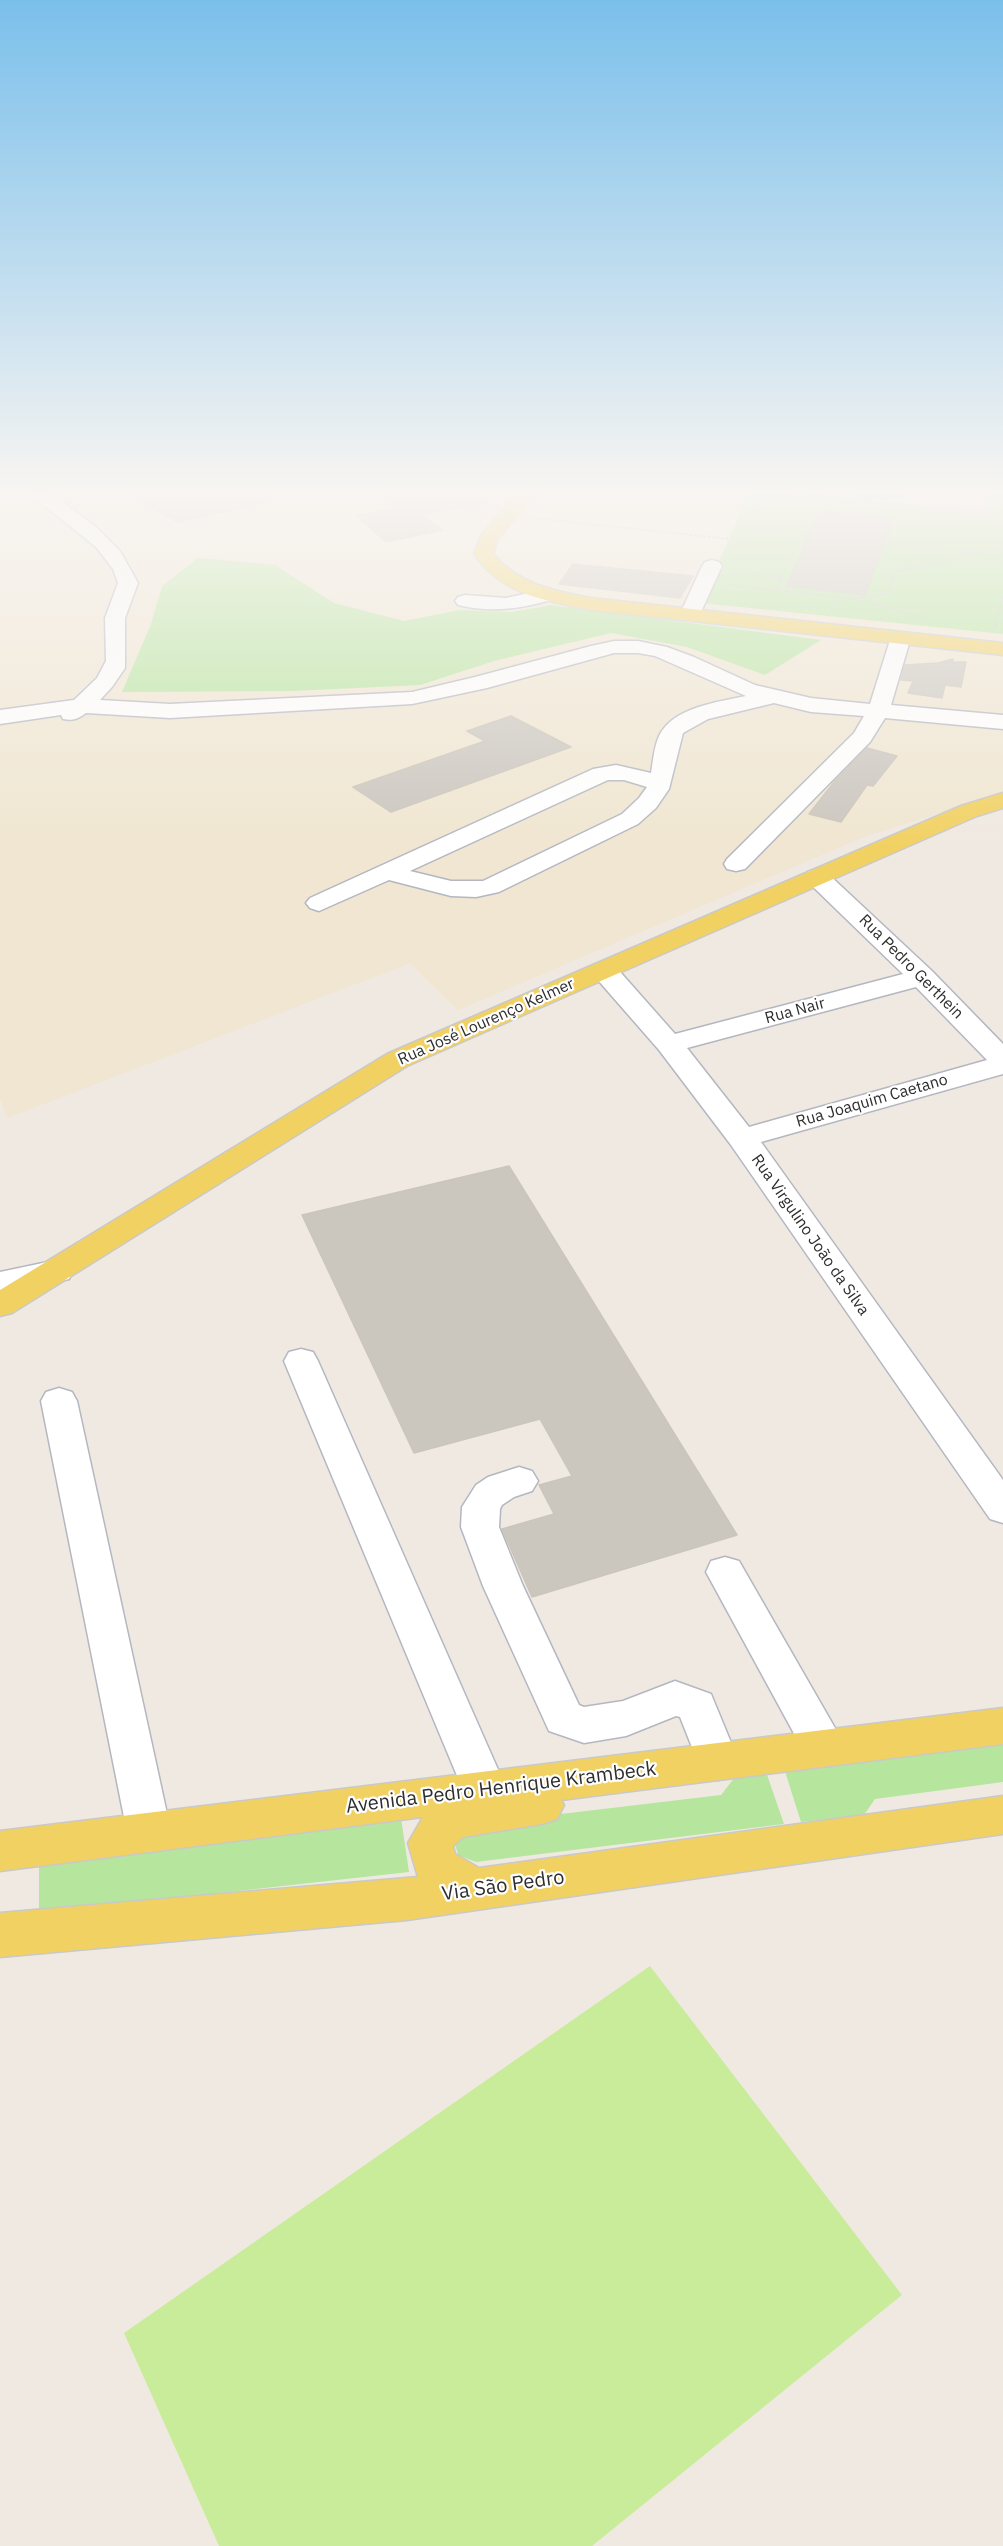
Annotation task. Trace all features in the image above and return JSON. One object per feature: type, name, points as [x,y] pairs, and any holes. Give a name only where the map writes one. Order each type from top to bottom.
[{"type":"main road","points":[[652,610],[901,637],[997,643]]},
{"type":"main road","name":"Rua José Lourenço Kelmer","points":[[0,1305],[397,1060],[969,811],[1003,800]]},
{"type":"main road","name":"Avenida Pedro Henrique Krambeck","points":[[7,1853],[149,1832],[1003,1725]]},
{"type":"main road","points":[[479,1889],[453,1879],[435,1866],[430,1843],[439,1830],[452,1819],[689,1783],[707,1779],[718,1762]]},
{"type":"main road","points":[[876,1833],[892,1810],[1003,1792]]},
{"type":"main road","name":"Via São Pedro","points":[[0,1935],[407,1899],[1003,1815]]},
{"type":"street","points":[[29,731],[70,715],[112,672],[116,662],[113,651],[113,627],[117,610]]},
{"type":"street","points":[[690,614],[692,610]]},
{"type":"street","points":[[736,864],[862,737],[878,712],[901,637]]},
{"type":"street","points":[[0,717],[81,706],[170,711],[412,698],[470,685],[591,652],[626,647],[660,651],[739,686],[811,705],[1003,722]]},
{"type":"street","points":[[387,872],[450,890],[470,892],[490,887],[630,819],[646,806],[660,784],[669,736],[679,724],[698,716],[774,696]]},
{"type":"street","points":[[0,732],[96,725],[170,711]]},
{"type":"street","points":[[319,903],[601,774],[612,771],[624,772],[660,784]]},
{"type":"street","name":"Rua Pedro Gerthein","points":[[816,877],[922,977],[1003,1060]]},
{"type":"street","name":"Rua Virgulino João da Silva","points":[[604,971],[669,1044],[742,1138],[1003,1509]]},
{"type":"street","name":"Rua Nair","points":[[669,1044],[922,977]]},
{"type":"street","name":"Rua Joaquim Caetano","points":[[742,1138],[1003,1065]]},
{"type":"street","points":[[0,1283],[57,1271]]},
{"type":"street","points":[[302,1360],[485,1790]]},
{"type":"street","points":[[58,1401],[149,1832]]},
{"type":"street","points":[[519,1481],[501,1487],[489,1495],[481,1507],[480,1527],[502,1586],[564,1718],[584,1725],[626,1718],[675,1698],[687,1701],[696,1706],[718,1762]]},
{"type":"street","points":[[724,1572],[824,1748]]},
{"type":"path","points":[[894,610],[923,618]]},
{"type":"path","points":[[997,643],[1001,610]]},
{"type":"shaded area","points":[[0,610],[1003,610],[1003,794],[866,836],[458,1010],[410,963],[7,1118],[0,1098]]},
{"type":"green space","points":[[155,610],[360,610],[404,621],[460,610],[512,612],[524,610],[589,610],[821,640],[765,675],[687,647],[611,633],[494,661],[420,685],[293,691],[122,692]]},
{"type":"green space","points":[[767,610],[1003,610],[1003,634]]},
{"type":"green space","points":[[1003,1743],[1003,1782],[875,1799],[864,1815],[801,1822],[783,1765]]},
{"type":"green space","points":[[765,1769],[784,1824],[476,1862],[458,1855],[454,1840],[468,1825],[721,1795],[739,1772]]},
{"type":"green space","points":[[401,1818],[409,1872],[39,1913],[39,1860]]},
{"type":"green space","points":[[650,1966],[902,2295],[592,2546],[219,2546],[124,2333]]},
{"type":"building","points":[[953,659],[952,662],[966,662],[961,687],[945,685],[942,698],[908,693],[913,681],[901,680],[905,665],[938,663]]},
{"type":"building","points":[[511,716],[571,747],[391,812],[353,787],[485,741],[467,731]]},
{"type":"building","points":[[867,748],[897,756],[873,786],[867,785],[841,822],[809,814],[834,782]]},
{"type":"building","points":[[509,1166],[737,1535],[532,1597],[502,1529],[554,1514],[539,1485],[572,1476],[540,1419],[414,1453],[302,1215]]}]
